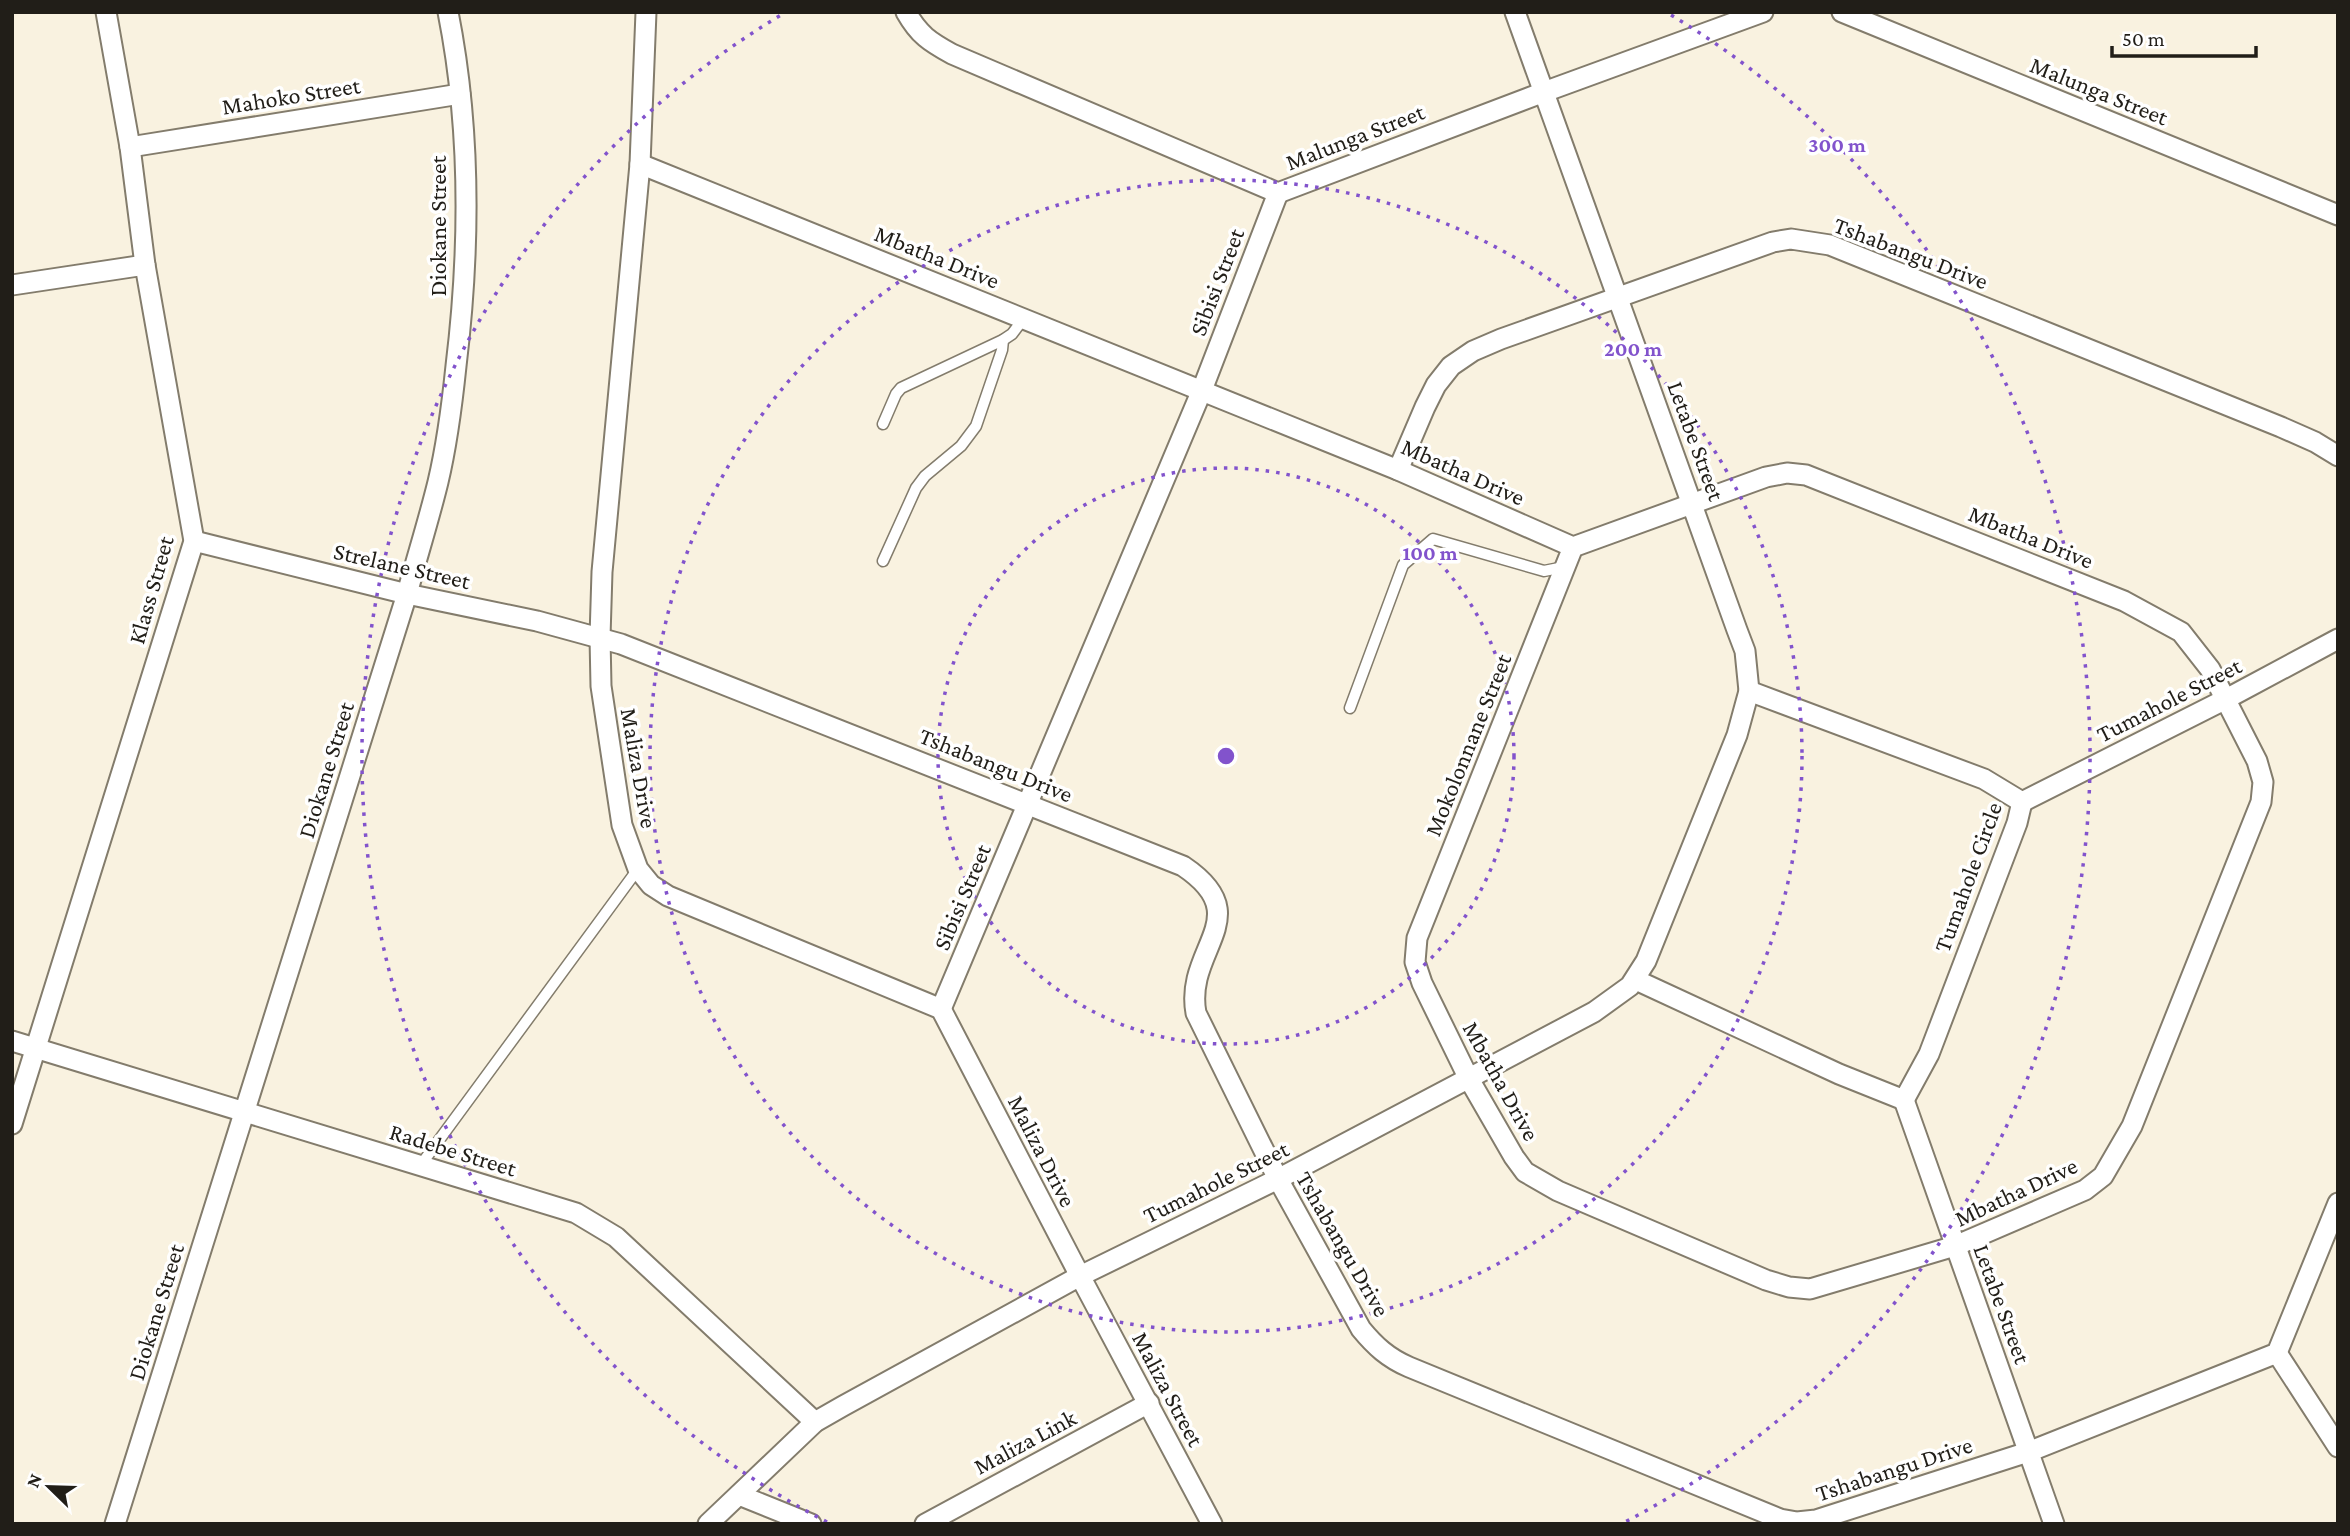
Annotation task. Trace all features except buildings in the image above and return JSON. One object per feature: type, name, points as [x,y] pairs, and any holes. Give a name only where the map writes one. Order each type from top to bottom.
[{"type":"street","name":"Klass Street","points":[[12,1124],[194,541],[145,265],[130,147],[106,12]]},
{"type":"street","name":"Diokane Street","points":[[116,1524],[407,594],[439,480],[451,413],[465,267],[466,190],[460,94],[447,12]]},
{"type":"street","points":[[640,163],[646,12]]},
{"type":"street","name":"Malunga Street","points":[[906,12],[919,32],[933,44],[952,54],[1278,193],[1763,12]]},
{"type":"street","name":"Letabe Street","points":[[1515,12],[1745,651],[1749,691]]},
{"type":"street","name":"Malunga Street","points":[[1842,12],[2338,215]]},
{"type":"street","name":"Mahoko Street","points":[[130,147],[460,94]]},
{"type":"street","name":"Mbatha Drive","points":[[640,163],[1398,470],[1573,547],[1766,477],[1787,473],[1806,475],[1831,484],[2124,601],[2180,632],[2210,669],[2257,761],[2263,782],[2261,802],[2132,1126],[2117,1157],[2103,1176],[2085,1190],[1955,1246],[1810,1289],[1789,1287],[1766,1280],[1539,1182],[1525,1172],[1469,1079],[1422,983],[1415,962]]},
{"type":"street","name":"Maliza Drive","points":[[640,163],[602,572],[600,637],[601,687],[622,825],[638,869],[651,884],[668,895],[941,1009],[1080,1276]]},
{"type":"street","name":"Sibisi Street","points":[[941,1009],[1202,390],[1278,193]]},
{"type":"street","name":"Tshabangu Drive","points":[[1398,470],[1425,407],[1451,366],[1474,351],[1617,297],[1773,242],[1791,239],[1830,245],[2281,427],[2338,456]]},
{"type":"street","points":[[12,285],[145,265]]},
{"type":"street","name":"Strelane Street","points":[[194,541],[407,594],[600,637]]},
{"type":"street","name":"Mokolonnane Street","points":[[1415,962],[1417,938],[1573,547]]},
{"type":"street","name":"Tshabangu Drive","points":[[600,637],[645,652],[1183,866],[1207,884],[1214,895],[1218,915],[1197,978],[1194,997],[1196,1013],[1278,1179],[1361,1329],[1375,1346],[1391,1359],[1758,1510],[1797,1523],[1816,1520],[2028,1452],[2277,1353]]},
{"type":"street","name":"Tumahole Street","points":[[2022,802],[2338,639]]},
{"type":"street","points":[[1749,691],[1737,735],[1636,980],[1839,1074],[1904,1100]]},
{"type":"street","name":"Tumahole Circle","points":[[1749,691],[1984,779],[2022,802],[2017,823],[1929,1054],[1904,1100]]},
{"type":"street","name":"Tumahole Street","points":[[708,1524],[815,1422],[1080,1276],[1278,1179],[1594,1012],[1636,980]]},
{"type":"street","name":"Radebe Street","points":[[12,1041],[576,1213],[617,1237],[815,1422]]},
{"type":"street","name":"Letabe Street","points":[[1904,1100],[2054,1524]]},
{"type":"street","points":[[2338,1203],[2277,1353],[2338,1447]]},
{"type":"street","name":"Maliza Street","points":[[1080,1276],[1212,1523]]},
{"type":"street","name":"Maliza Link","points":[[925,1524],[1149,1403]]},
{"type":"street","points":[[739,1495],[811,1524]]},
{"type":"lane","points":[[883,424],[901,388],[1003,340],[1012,334],[1024,318]]},
{"type":"lane","points":[[883,561],[916,488],[925,476],[961,446],[976,426],[1003,340]]},
{"type":"lane","points":[[1350,708],[1403,565],[1433,539],[1544,571],[1565,567]]},
{"type":"lane","points":[[420,1166],[638,869]]}]
